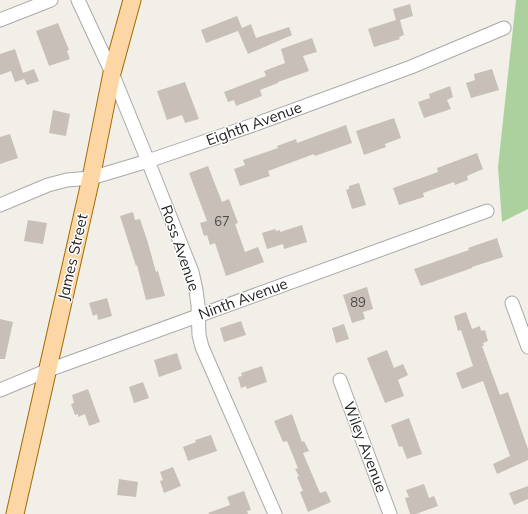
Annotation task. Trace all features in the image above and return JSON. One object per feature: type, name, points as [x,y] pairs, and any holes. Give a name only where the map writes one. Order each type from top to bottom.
[{"type":"main road","name":"James Street","points":[[15,514],[46,371],[91,178],[112,73],[132,0]]},
{"type":"street","points":[[0,20],[51,0]]},
{"type":"street","name":"Ross Avenue","points":[[78,0],[112,73],[192,272],[196,290],[199,335],[202,347],[275,514]]},
{"type":"street","name":"Eighth Avenue","points":[[0,205],[48,185],[67,180],[91,178],[148,161],[256,124],[411,67],[504,28]]},
{"type":"street","name":"Ninth Avenue","points":[[0,390],[46,371],[487,211]]},
{"type":"street","points":[[512,303],[528,347]]},
{"type":"street","name":"Wiley Avenue","points":[[340,380],[390,514]]},
{"type":"green space","points":[[516,0],[528,0],[528,209],[502,222],[498,167]]},
{"type":"building","points":[[410,4],[413,16],[400,20],[404,35],[399,37],[400,39],[374,47],[368,29],[396,20],[393,9]]},
{"type":"building","points":[[237,16],[242,28],[251,24],[256,38],[289,27],[292,35],[248,54],[238,31],[206,43],[201,30]]},
{"type":"building","points":[[58,23],[69,50],[67,51],[70,59],[49,66],[36,31]]},
{"type":"building","points":[[312,38],[317,52],[303,56],[309,71],[260,90],[262,96],[236,106],[234,100],[228,102],[224,92],[266,76],[264,71],[285,63],[281,49]]},
{"type":"building","points":[[15,49],[23,73],[34,69],[39,81],[27,85],[24,79],[15,82],[11,71],[0,75],[0,54]]},
{"type":"building","points":[[492,69],[499,90],[471,98],[466,83],[475,80],[474,74]]},
{"type":"building","points":[[185,82],[199,119],[185,123],[182,115],[167,120],[157,91]]},
{"type":"building","points":[[450,86],[453,97],[447,100],[451,109],[424,118],[418,102],[430,98],[429,94]]},
{"type":"building","points":[[53,110],[70,114],[66,136],[49,133]]},
{"type":"building","points":[[394,118],[401,138],[385,144],[386,147],[364,155],[356,131]]},
{"type":"building","points":[[346,125],[352,143],[315,156],[314,154],[268,171],[270,176],[240,186],[234,169],[245,165],[243,160],[278,148],[277,146],[296,139],[297,143]]},
{"type":"building","points":[[10,134],[18,158],[0,164],[0,137]]},
{"type":"building","points":[[477,153],[483,169],[467,176],[468,180],[455,185],[454,182],[423,193],[424,197],[399,205],[393,188],[438,172],[437,168]]},
{"type":"building","points":[[208,166],[222,202],[229,199],[238,223],[235,224],[245,252],[258,247],[264,262],[226,276],[215,243],[210,245],[207,235],[204,236],[200,223],[207,221],[189,173]]},
{"type":"building","points":[[359,183],[366,205],[352,209],[346,190],[349,189],[349,186]]},
{"type":"building","points":[[133,212],[135,220],[140,219],[165,296],[146,300],[137,265],[136,266],[120,216]]},
{"type":"building","points":[[28,220],[47,223],[43,244],[24,241]]},
{"type":"building","points":[[302,225],[307,242],[284,249],[283,244],[267,249],[262,233],[275,229],[276,231],[280,230],[280,232]]},
{"type":"building","points":[[497,238],[503,257],[421,286],[414,269],[469,250],[468,248]]},
{"type":"building","points":[[367,287],[373,309],[363,312],[365,319],[352,323],[343,295]]},
{"type":"building","points":[[107,298],[112,316],[98,320],[97,314],[93,316],[89,303]]},
{"type":"building","points":[[466,312],[472,329],[480,326],[481,331],[485,330],[488,341],[483,343],[484,346],[482,346],[500,395],[508,392],[528,449],[528,460],[497,474],[493,464],[510,456],[483,381],[462,389],[456,373],[473,366],[461,330],[458,331],[454,316]]},
{"type":"building","points":[[0,319],[13,322],[5,359],[0,359]]},
{"type":"building","points":[[241,321],[246,335],[224,342],[220,328]]},
{"type":"building","points":[[344,324],[349,339],[336,343],[332,328]]},
{"type":"building","points":[[387,350],[394,368],[403,364],[408,375],[398,380],[404,396],[385,403],[367,358]]},
{"type":"building","points":[[177,353],[182,369],[159,377],[154,360]]},
{"type":"building","points":[[262,366],[267,382],[247,389],[246,386],[241,388],[238,377],[242,376],[241,373]]},
{"type":"building","points":[[143,382],[149,398],[134,403],[129,387]]},
{"type":"building","points":[[88,389],[100,422],[89,426],[85,414],[78,417],[78,414],[75,415],[71,404],[74,403],[72,395]]},
{"type":"building","points":[[292,414],[302,442],[304,441],[309,451],[303,453],[320,493],[326,491],[331,502],[308,512],[300,492],[303,491],[297,477],[299,476],[295,469],[298,468],[287,441],[283,442],[274,421]]},
{"type":"building","points":[[409,418],[422,454],[407,459],[402,446],[399,447],[391,425]]},
{"type":"building","points":[[211,435],[217,451],[188,461],[183,447],[196,442],[195,440]]},
{"type":"building","points":[[173,467],[181,486],[164,493],[160,481],[163,480],[160,472]]},
{"type":"building","points":[[119,479],[138,482],[136,497],[117,495]]},
{"type":"building","points":[[424,484],[429,498],[434,496],[438,506],[416,514],[410,514],[405,498],[409,497],[406,490]]},
{"type":"building","points":[[528,486],[528,499],[514,505],[509,493]]},
{"type":"building","points":[[244,491],[251,510],[247,511],[248,514],[208,513],[230,505],[227,497]]}]
